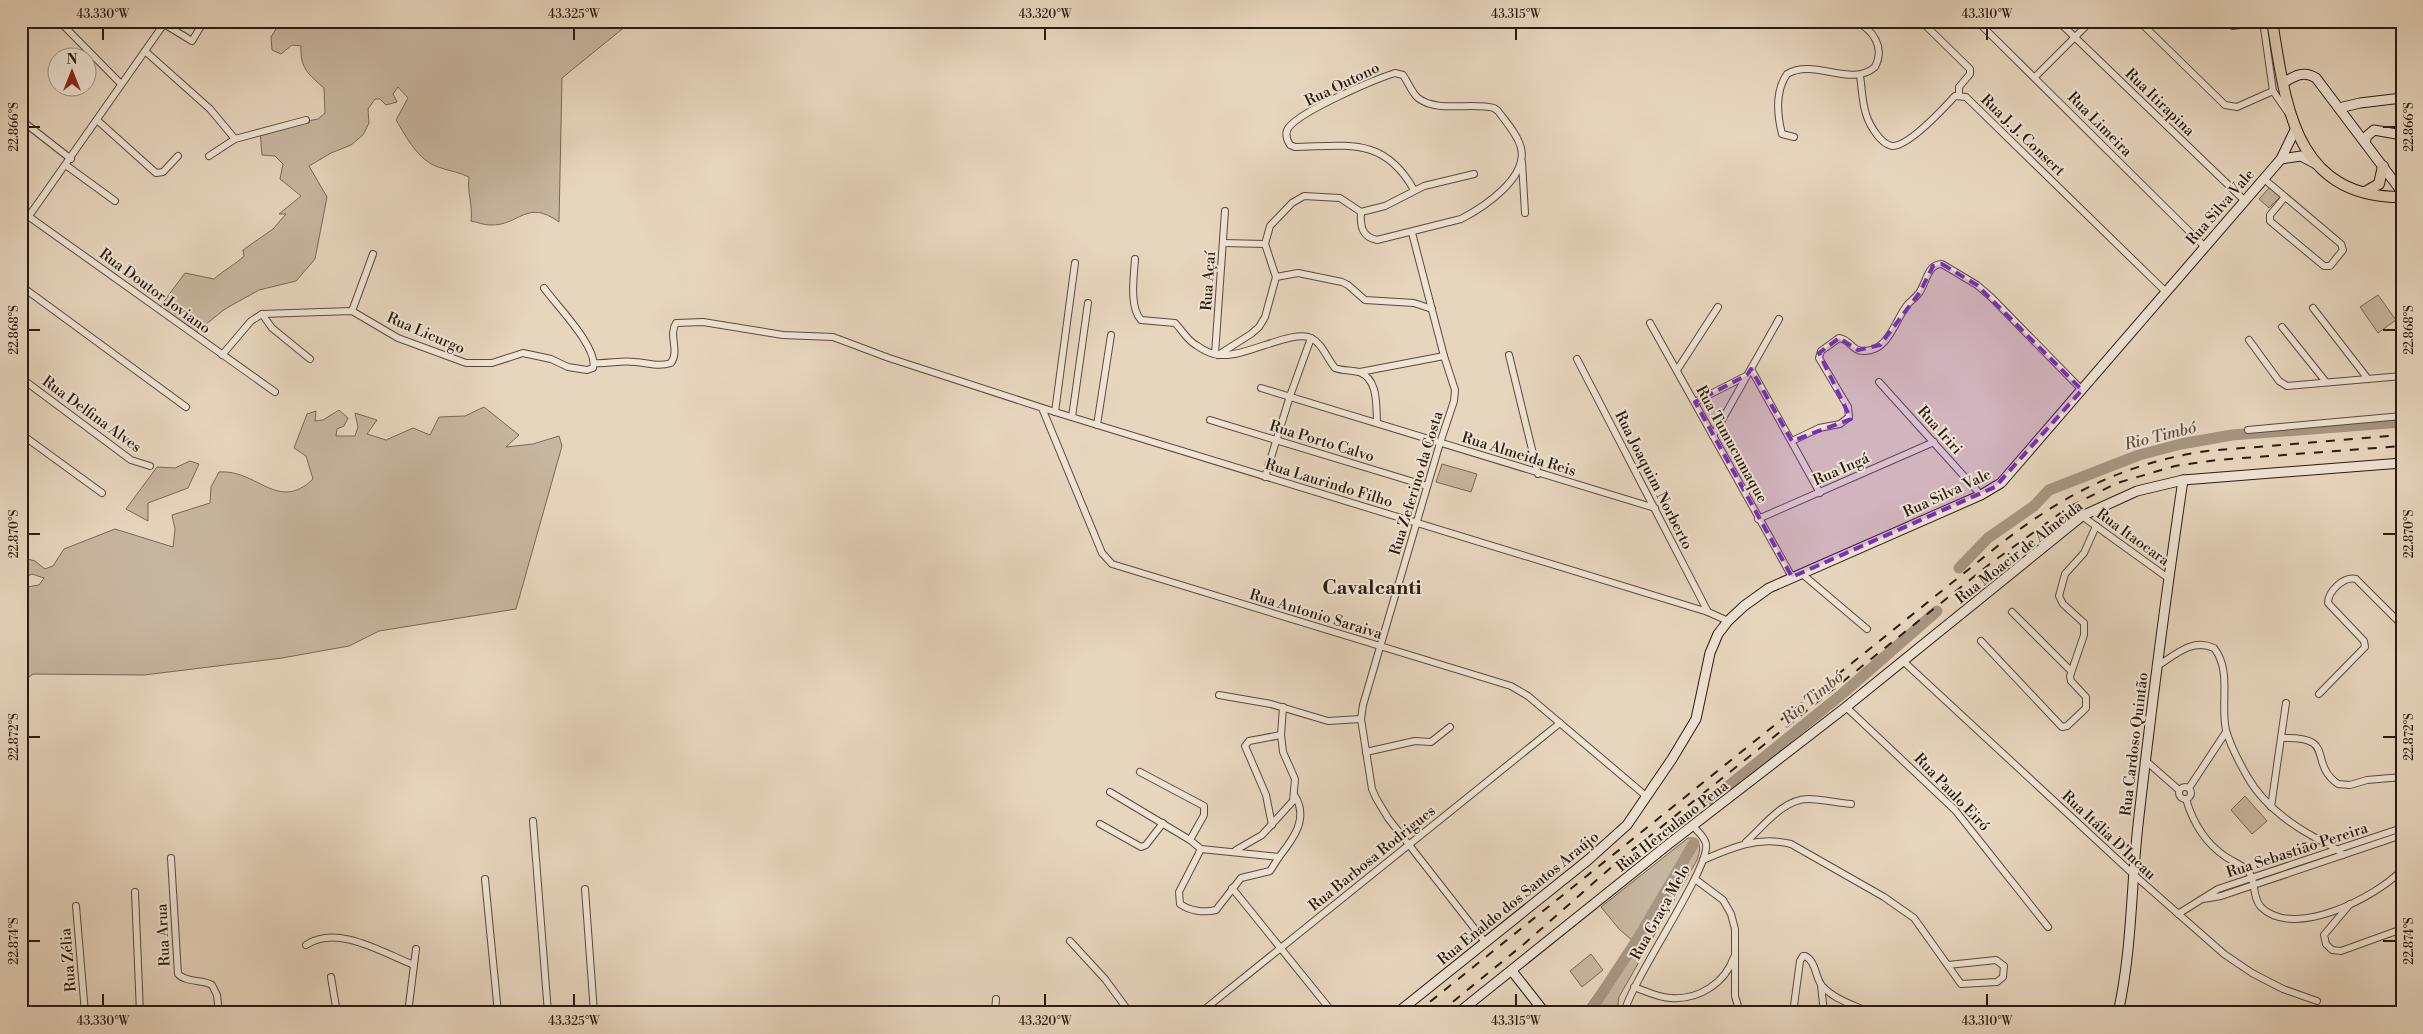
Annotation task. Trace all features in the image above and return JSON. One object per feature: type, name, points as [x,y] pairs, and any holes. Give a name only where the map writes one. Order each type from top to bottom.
[{"type":"main road","points":[[2266,22],[2284,83],[2291,117],[2296,130],[2316,164],[2342,183],[2365,192],[2388,197],[2402,196]]},
{"type":"main road","points":[[2365,192],[2379,184],[2383,166]]},
{"type":"street","points":[[59,21],[121,84]]},
{"type":"street","points":[[30,216],[67,166],[165,22],[192,41],[204,21]]},
{"type":"street","points":[[1794,137],[1782,134],[1778,116],[1779,90],[1787,74],[1800,70],[1812,70],[1860,76],[1876,67],[1880,54],[1876,40],[1867,29],[1856,21]]},
{"type":"street","points":[[1921,21],[1970,69],[1970,74],[1958,87],[1959,95]]},
{"type":"street","name":"Rua Limeira","points":[[1977,21],[2204,246]]},
{"type":"street","name":"Rua Itirapina","points":[[2058,21],[2245,201]]},
{"type":"street","points":[[2035,77],[2091,21]]},
{"type":"street","points":[[2140,21],[2225,105],[2237,107],[2273,91]]},
{"type":"street","points":[[2220,21],[2233,26],[2266,22],[2273,91],[2291,117]]},
{"type":"street","points":[[146,50],[210,109],[235,139]]},
{"type":"street","name":"Rua Outono","points":[[1414,190],[1401,171],[1373,150],[1347,144],[1295,147],[1290,145],[1286,133],[1289,127],[1316,108],[1387,75],[1400,72],[1419,99],[1427,103],[1447,106],[1488,106],[1498,111],[1519,141],[1522,160]]},
{"type":"street","points":[[2284,83],[2300,74],[2311,75],[2339,108],[2402,192]]},
{"type":"street","name":"Rua J. J. Consert","points":[[1860,76],[1866,116],[1875,132],[1887,144],[1892,146],[1906,141],[1959,95],[1966,97],[2166,292]]},
{"type":"street","points":[[2339,108],[2369,101],[2402,98]]},
{"type":"street","points":[[21,120],[71,159]]},
{"type":"street","points":[[97,120],[156,173],[163,172],[178,156]]},
{"type":"street","points":[[210,156],[235,139],[306,120]]},
{"type":"street","name":"Rua Silva Vale","points":[[1646,796],[1696,718],[1710,654],[1718,634],[1728,621],[1754,596],[1796,575],[1981,495],[2006,478],[2204,246],[2281,159],[2296,130]]},
{"type":"street","points":[[2365,142],[2370,132],[2374,130],[2402,134]]},
{"type":"street","points":[[2281,159],[2302,156],[2316,164]]},
{"type":"street","points":[[1522,160],[1525,213]]},
{"type":"street","points":[[1361,212],[1362,231],[1372,239],[1384,239],[1412,233],[1461,218],[1474,212],[1506,188],[1522,160]]},
{"type":"street","points":[[67,166],[115,201]]},
{"type":"street","points":[[1216,355],[1259,327],[1268,308],[1276,277],[1264,244],[1270,226],[1292,203],[1304,196],[1340,198],[1361,212],[1385,206],[1414,190],[1474,174]]},
{"type":"street","points":[[2264,178],[2343,246],[2343,250],[2330,266],[2324,266],[2270,220],[2270,215],[2285,197]]},
{"type":"street","points":[[2388,197],[2402,203]]},
{"type":"street","name":"Rua Doutor Joviano","points":[[21,211],[275,392]]},
{"type":"street","name":"Rua Açaí","points":[[1216,355],[1225,211]]},
{"type":"street","name":"Rua Zeferino da Costa","points":[[1412,233],[1444,356],[1455,390],[1454,401],[1416,523],[1363,705],[1361,719],[1376,798],[1408,844],[1485,942]]},
{"type":"street","points":[[1223,243],[1264,244]]},
{"type":"street","points":[[222,355],[251,321],[262,314],[352,311],[373,254]]},
{"type":"street","points":[[1135,259],[1134,295],[1138,317],[1146,321],[1158,320],[1174,323],[1194,344],[1216,355],[1229,355],[1266,347],[1294,337],[1311,338],[1318,343],[1335,368],[1360,372],[1444,356]]},
{"type":"street","points":[[1055,412],[1075,263]]},
{"type":"street","points":[[1792,441],[1819,428],[1847,421],[1848,407],[1819,358],[1821,351],[1839,338],[1845,339],[1858,350],[1868,351],[1880,345],[1897,325],[1908,304],[1920,292],[1931,268],[1937,264],[1942,264],[1977,285],[2082,390]]},
{"type":"street","points":[[1276,277],[1298,273],[1342,282],[1365,300],[1414,303],[1432,309]]},
{"type":"street","points":[[21,286],[186,408]]},
{"type":"street","points":[[544,288],[588,345],[594,362]]},
{"type":"street","points":[[1072,417],[1088,303]]},
{"type":"street","points":[[1677,370],[1718,307]]},
{"type":"street","points":[[2313,308],[2368,379]]},
{"type":"street","name":"Rua Licurgo","points":[[352,311],[398,338],[463,362],[492,363],[523,354],[551,359],[568,367],[587,370],[593,368],[594,362]]},
{"type":"street","points":[[262,314],[272,328],[310,360]]},
{"type":"street","points":[[1713,436],[1779,319]]},
{"type":"street","name":"Rua Laurindo Filho","points":[[594,362],[608,364],[634,361],[658,366],[671,363],[675,357],[672,330],[676,323],[703,322],[783,335],[833,337],[922,370],[1708,612],[1728,621]]},
{"type":"street","name":"Rua Tumucumaque","points":[[1650,323],[1758,519],[1796,575],[1867,629]]},
{"type":"street","points":[[2282,327],[2326,382]]},
{"type":"street","points":[[1097,425],[1111,335]]},
{"type":"street","points":[[1265,477],[1290,396],[1311,338]]},
{"type":"street","points":[[2249,340],[2283,384],[2292,386],[2402,376]]},
{"type":"street","points":[[1509,355],[1538,474]]},
{"type":"street","name":"Rua Joaquim Norberto","points":[[1577,360],[1708,612]]},
{"type":"street","points":[[1751,369],[1820,493]]},
{"type":"street","points":[[1360,372],[1367,376],[1374,390],[1377,423]]},
{"type":"street","points":[[1695,402],[1747,375]]},
{"type":"street","name":"Rua Delfina Alves","points":[[21,378],[131,460],[150,466]]},
{"type":"street","name":"Rua Iriri","points":[[1879,382],[1981,495]]},
{"type":"street","name":"Rua Almeida Reis","points":[[1261,388],[1538,474],[1655,508]]},
{"type":"street","name":"Rua Antonio Saraiva","points":[[1042,408],[1107,560],[1121,567],[1511,686],[1528,696],[1646,796]]},
{"type":"street","points":[[2248,430],[2402,416]]},
{"type":"street","name":"Rua Porto Calvo","points":[[1210,420],[1427,486]]},
{"type":"street","points":[[21,434],[102,493]]},
{"type":"street","name":"Rua Ingá","points":[[1758,519],[1934,442]]},
{"type":"street","name":"Rua Moacir de Almeida","points":[[1903,661],[2082,516],[2130,494],[2183,480],[2402,463]]},
{"type":"street","name":"Rua Cardoso Quintão","points":[[2118,1013],[2126,958],[2133,874],[2168,578],[2183,480]]},
{"type":"street","name":"Rua Itaocara","points":[[2082,516],[2168,578]]},
{"type":"street","points":[[1981,641],[2062,727],[2067,726],[2086,708],[2086,697],[2071,681],[2071,671],[2085,627],[2084,623],[2059,600],[2059,592],[2065,574],[2084,553],[2096,526]]},
{"type":"street","points":[[2319,694],[2365,648],[2364,641],[2328,603],[2329,596],[2344,580],[2347,578],[2356,579],[2402,625]]},
{"type":"street","points":[[2012,612],[2071,671]]},
{"type":"street","points":[[2159,665],[2192,645],[2201,644],[2214,648],[2222,664],[2226,732],[2248,778],[2271,807],[2301,830],[2338,849],[2343,855]]},
{"type":"street","name":"Rua Herculano Pena","points":[[1458,1013],[1903,661]]},
{"type":"street","name":"Rua Itália D'Incau","points":[[1903,661],[2133,874],[2224,954],[2252,973],[2283,989],[2316,1001]]},
{"type":"street","points":[[1219,695],[1283,707],[1328,721],[1361,719]]},
{"type":"street","points":[[2271,807],[2286,703]]},
{"type":"street","points":[[1202,849],[1179,892],[1180,904],[1186,908],[1198,910],[1216,910],[1241,878],[1270,871],[1295,837],[1300,824],[1299,804],[1295,796],[1295,779],[1284,752],[1280,735],[1283,707]]},
{"type":"street","name":"Rua Paulo Eiró","points":[[1846,707],[1955,810],[2048,927]]},
{"type":"street","name":"Rua Barbosa Rodrigues","points":[[1200,1013],[1282,950],[1408,844],[1560,723]]},
{"type":"street","points":[[1366,752],[1415,741],[1431,742],[1450,727]]},
{"type":"street","points":[[2189,788],[2226,732]]},
{"type":"street","points":[[1272,825],[1266,795],[1245,746],[1249,741],[1280,735]]},
{"type":"street","points":[[2282,738],[2311,740],[2321,754],[2328,776],[2338,784],[2350,785],[2367,780],[2402,777]]},
{"type":"street","points":[[2146,761],[2180,790],[2180,797],[2186,799]]},
{"type":"street","points":[[1140,772],[1204,806],[1204,815],[1190,840]]},
{"type":"street","points":[[2180,790],[2184,787],[2189,788]]},
{"type":"street","points":[[2186,799],[2191,794],[2189,788]]},
{"type":"street","points":[[1110,792],[1202,849],[1234,851],[1278,858]]},
{"type":"street","points":[[1234,851],[1262,835],[1295,796]]},
{"type":"street","name":"Rua Enaldo dos Santos Araújo","points":[[1397,1013],[1615,837],[1627,825],[1646,796]]},
{"type":"street","points":[[1703,860],[1746,842],[1781,810],[1794,802],[1808,799],[1851,804]]},
{"type":"street","points":[[2186,799],[2190,811],[2206,840],[2214,849],[2245,868],[2254,885],[2257,901],[2262,907],[2282,918],[2317,917],[2378,888],[2402,870]]},
{"type":"street","points":[[533,821],[548,1013]]},
{"type":"street","points":[[1100,824],[1141,847],[1146,845],[1162,823]]},
{"type":"street","name":"Rua Graça Melo","points":[[1624,1013],[1634,987],[1695,879],[1703,860],[1706,843],[1692,826]]},
{"type":"street","name":"Rua Sebastião Pereira","points":[[2178,914],[2218,889],[2402,828]]},
{"type":"street","name":"Rua Sebastião Pereira","points":[[2202,899],[2254,885],[2402,835]]},
{"type":"street","points":[[1746,842],[1779,841],[1791,844],[1884,897],[1914,918],[1958,982],[1964,985],[1997,982],[2003,976],[2004,966],[1996,960],[1948,965]]},
{"type":"street","name":"Rua Arua","points":[[171,858],[178,974],[183,979],[205,982],[212,985],[219,1013]]},
{"type":"street","points":[[484,879],[498,1013]]},
{"type":"street","points":[[1695,879],[1724,900],[1731,914],[1735,929],[1735,996],[1740,1013]]},
{"type":"street","points":[[1232,888],[1332,1013]]},
{"type":"street","points":[[585,889],[594,1013]]},
{"type":"street","points":[[135,892],[140,1013]]},
{"type":"street","points":[[21,897],[23,912],[21,918]]},
{"type":"street","points":[[2351,902],[2324,935],[2326,944],[2332,950],[2341,951],[2402,929]]},
{"type":"street","name":"Rua Zélia","points":[[76,906],[85,1013]]},
{"type":"street","points":[[306,945],[318,938],[342,939],[414,965]]},
{"type":"street","points":[[1070,941],[1105,979],[1130,1013]]},
{"type":"street","points":[[408,1013],[416,949]]},
{"type":"street","points":[[1634,987],[1669,998],[1688,998],[1708,990],[1723,978],[1730,968],[1734,956]]},
{"type":"street","points":[[1792,1013],[1803,956],[1808,956],[1812,962],[1821,985],[1824,1013]]},
{"type":"street","points":[[1512,971],[1545,1013]]},
{"type":"street","points":[[331,977],[337,1013]]},
{"type":"street","points":[[1821,985],[1844,1001],[1871,1013]]},
{"type":"street","points":[[995,1013],[996,999]]},
{"type":"highlighted area","points":[[1942,264],[1977,285],[2082,390],[1995,487],[1792,577],[1695,402],[1747,375],[1751,369],[1792,441],[1851,419],[1819,353],[1839,338],[1858,350],[1880,345],[1920,292],[1933,266]]},
{"type":"shaded area","points":[[281,21],[632,21],[562,78],[559,222],[539,212],[523,215],[500,224],[488,225],[471,221],[469,177],[431,164],[414,148],[396,120],[408,98],[398,87],[393,94],[397,102],[386,105],[380,99],[375,99],[368,109],[369,123],[363,135],[351,145],[331,153],[309,166],[327,197],[315,259],[296,281],[259,290],[225,309],[195,333],[159,308],[185,273],[214,279],[244,256],[243,250],[273,229],[286,214],[279,214],[301,196],[280,179],[283,164],[275,156],[262,155],[260,130],[318,119],[325,113],[324,88],[306,70],[302,60],[301,46],[292,45],[281,54],[272,50],[271,37]]},
{"type":"shaded area","points":[[2270,187],[2280,197],[2269,208],[2259,199]]},
{"type":"shaded area","points":[[2378,295],[2396,320],[2378,333],[2360,307]]},
{"type":"shaded area","points":[[484,407],[519,435],[506,447],[533,444],[559,436],[562,446],[516,609],[379,631],[349,646],[282,658],[144,675],[33,674],[21,683],[21,588],[39,585],[44,578],[32,574],[21,579],[21,560],[24,558],[35,561],[45,569],[53,566],[64,549],[115,529],[173,547],[175,529],[172,515],[210,503],[211,487],[219,472],[233,473],[278,491],[289,492],[300,488],[313,479],[306,456],[294,448],[307,414],[316,411],[315,421],[323,420],[339,410],[348,418],[344,426],[337,429],[336,436],[355,436],[358,427],[355,413],[377,420],[367,434],[386,440],[413,428],[430,435],[439,417],[465,416]]},
{"type":"shaded area","points":[[190,461],[199,464],[188,488],[148,503],[148,521],[126,509],[157,467],[175,468]]},
{"type":"shaded area","points":[[1442,464],[1477,474],[1471,492],[1436,482]]},
{"type":"shaded area","points":[[2245,796],[2267,821],[2252,834],[2231,810]]},
{"type":"shaded area","points":[[1688,838],[1694,838],[1699,845],[1697,860],[1619,997],[1617,1013],[1582,1013],[1633,941],[1619,929],[1601,907]]},
{"type":"shaded area","points":[[1591,954],[1603,970],[1582,987],[1570,971]]},
{"type":"waterway","name":"Rio Timbó","points":[[1959,568],[1988,538],[2034,506],[2049,490],[2139,455],[2181,444],[2232,435],[2402,422]]},
{"type":"waterway","name":"Rio Timbó","points":[[1706,804],[1841,695],[1937,611]]},
{"type":"waterway","name":"Rio Timbó","points":[[1589,1013],[1637,940],[1694,843]]},
{"type":"railway","points":[[1416,1013],[1999,545],[2047,510],[2097,483],[2177,456],[2207,451],[2402,435]]},
{"type":"railway","points":[[1439,1013],[1524,944],[1615,864],[1991,563],[2069,507],[2117,483],[2175,466],[2217,460],[2402,446]]},
{"type":"district","name":"Cavalcanti","points":[[1372,587]]}]
